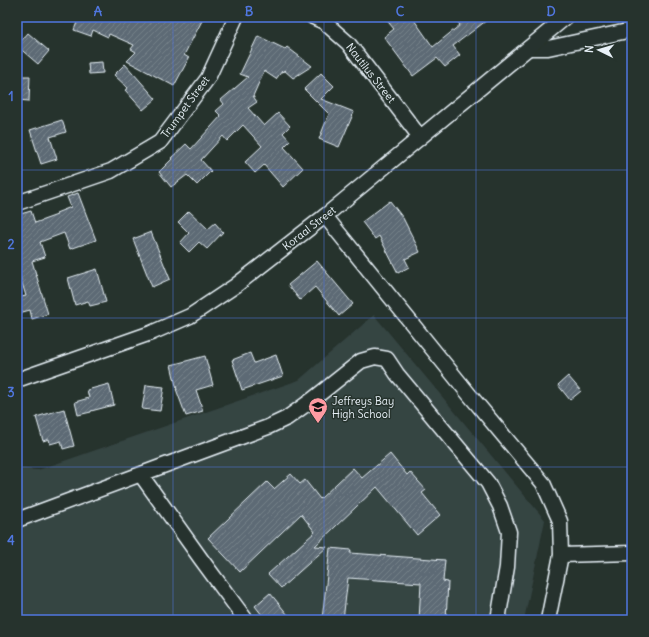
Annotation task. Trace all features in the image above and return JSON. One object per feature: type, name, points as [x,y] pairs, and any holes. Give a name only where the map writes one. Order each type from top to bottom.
[{"type":"street","name":"Trumpet Street","points":[[17,203],[111,171],[160,142],[208,78],[236,17]]},
{"type":"street","name":"Nautilus Street","points":[[314,17],[324,22],[348,43],[420,137]]},
{"type":"street","name":"Koraal Street","points":[[17,380],[151,333],[190,316],[235,286],[325,216],[566,17]]},
{"type":"street","points":[[529,48],[548,48],[632,30]]},
{"type":"street","points":[[325,216],[468,394],[543,483],[560,521],[562,555],[548,620]]},
{"type":"street","points":[[17,520],[268,427],[287,418],[361,361],[375,357],[387,359],[397,374],[488,483],[500,506],[509,532],[507,567],[498,620]]},
{"type":"street","points":[[141,475],[246,620]]},
{"type":"street","points":[[562,555],[632,553]]},
{"type":"shaded area","name":"Jeffreys Bay High School","points":[[374,315],[545,520],[524,620],[17,620],[17,468],[38,470],[299,380]]},
{"type":"building","points":[[79,17],[204,17],[184,55],[189,58],[174,86],[127,61],[136,52],[131,49],[134,45],[109,34],[108,37],[93,30],[91,36],[74,30]]},
{"type":"building","points":[[384,17],[412,17],[433,47],[460,25],[458,22],[465,17],[491,17],[453,46],[460,55],[445,67],[437,58],[413,76],[384,37],[394,29]]},
{"type":"building","points":[[28,33],[49,51],[38,64],[17,46]]},
{"type":"building","points":[[258,36],[285,49],[287,47],[312,66],[293,78],[284,70],[276,79],[264,71],[253,96],[257,102],[248,108],[264,126],[278,113],[290,126],[283,133],[290,141],[284,147],[303,168],[283,187],[264,165],[255,173],[245,162],[262,146],[243,125],[227,141],[223,136],[201,160],[211,171],[197,185],[187,175],[171,187],[159,172],[186,144],[191,149],[221,116],[216,111],[224,104],[221,100],[248,77],[240,74]]},
{"type":"building","points":[[102,62],[103,73],[89,74],[88,63]]},
{"type":"building","points":[[125,64],[156,99],[143,110],[125,90],[128,88],[114,75]]},
{"type":"building","points":[[321,73],[334,86],[321,99],[354,112],[339,147],[319,139],[329,114],[304,89]]},
{"type":"building","points":[[17,76],[30,76],[29,101],[17,100]]},
{"type":"building","points":[[62,120],[66,132],[50,137],[57,159],[41,164],[30,130]]},
{"type":"building","points":[[78,193],[96,240],[70,249],[64,233],[40,242],[45,257],[32,261],[48,314],[32,319],[30,310],[19,313],[17,305],[17,298],[26,296],[17,267],[17,215],[31,211],[35,223],[57,215],[56,213],[71,207],[67,197]]},
{"type":"building","points":[[390,201],[403,218],[420,252],[405,259],[409,267],[398,273],[379,236],[375,239],[362,222]]},
{"type":"building","points":[[189,211],[208,229],[215,223],[223,232],[207,249],[199,242],[189,252],[180,243],[189,233],[178,222]]},
{"type":"building","points":[[151,232],[170,279],[152,287],[133,239]]},
{"type":"building","points":[[317,261],[353,304],[339,316],[315,287],[300,300],[288,285]]},
{"type":"building","points":[[97,269],[106,302],[90,306],[88,301],[75,305],[68,278]]},
{"type":"building","points":[[250,353],[254,363],[276,355],[283,376],[242,390],[232,360]]},
{"type":"building","points":[[205,356],[213,385],[196,390],[203,411],[186,416],[176,389],[177,390],[171,365]]},
{"type":"building","points":[[568,376],[581,391],[570,400],[558,385]]},
{"type":"building","points":[[109,384],[114,405],[78,415],[75,402],[89,398],[87,390]]},
{"type":"building","points":[[146,385],[164,387],[160,411],[142,409]]},
{"type":"building","points":[[64,409],[74,446],[63,449],[61,441],[50,444],[49,439],[43,441],[36,417]]},
{"type":"building","points":[[390,454],[407,475],[410,472],[426,490],[422,493],[440,515],[417,535],[377,487],[315,546],[327,547],[281,588],[268,574],[315,532],[301,514],[240,572],[208,538],[267,482],[274,489],[291,474],[300,484],[305,480],[320,499],[353,468],[362,478]]},
{"type":"building","points":[[330,548],[351,550],[350,553],[445,560],[443,581],[448,582],[446,620],[419,620],[421,583],[348,578],[343,620],[322,620]]},
{"type":"building","points":[[270,593],[292,620],[266,620],[255,606]]},
{"type":"place","name":"Jeffreys Bay High School","points":[[318,424]]}]
